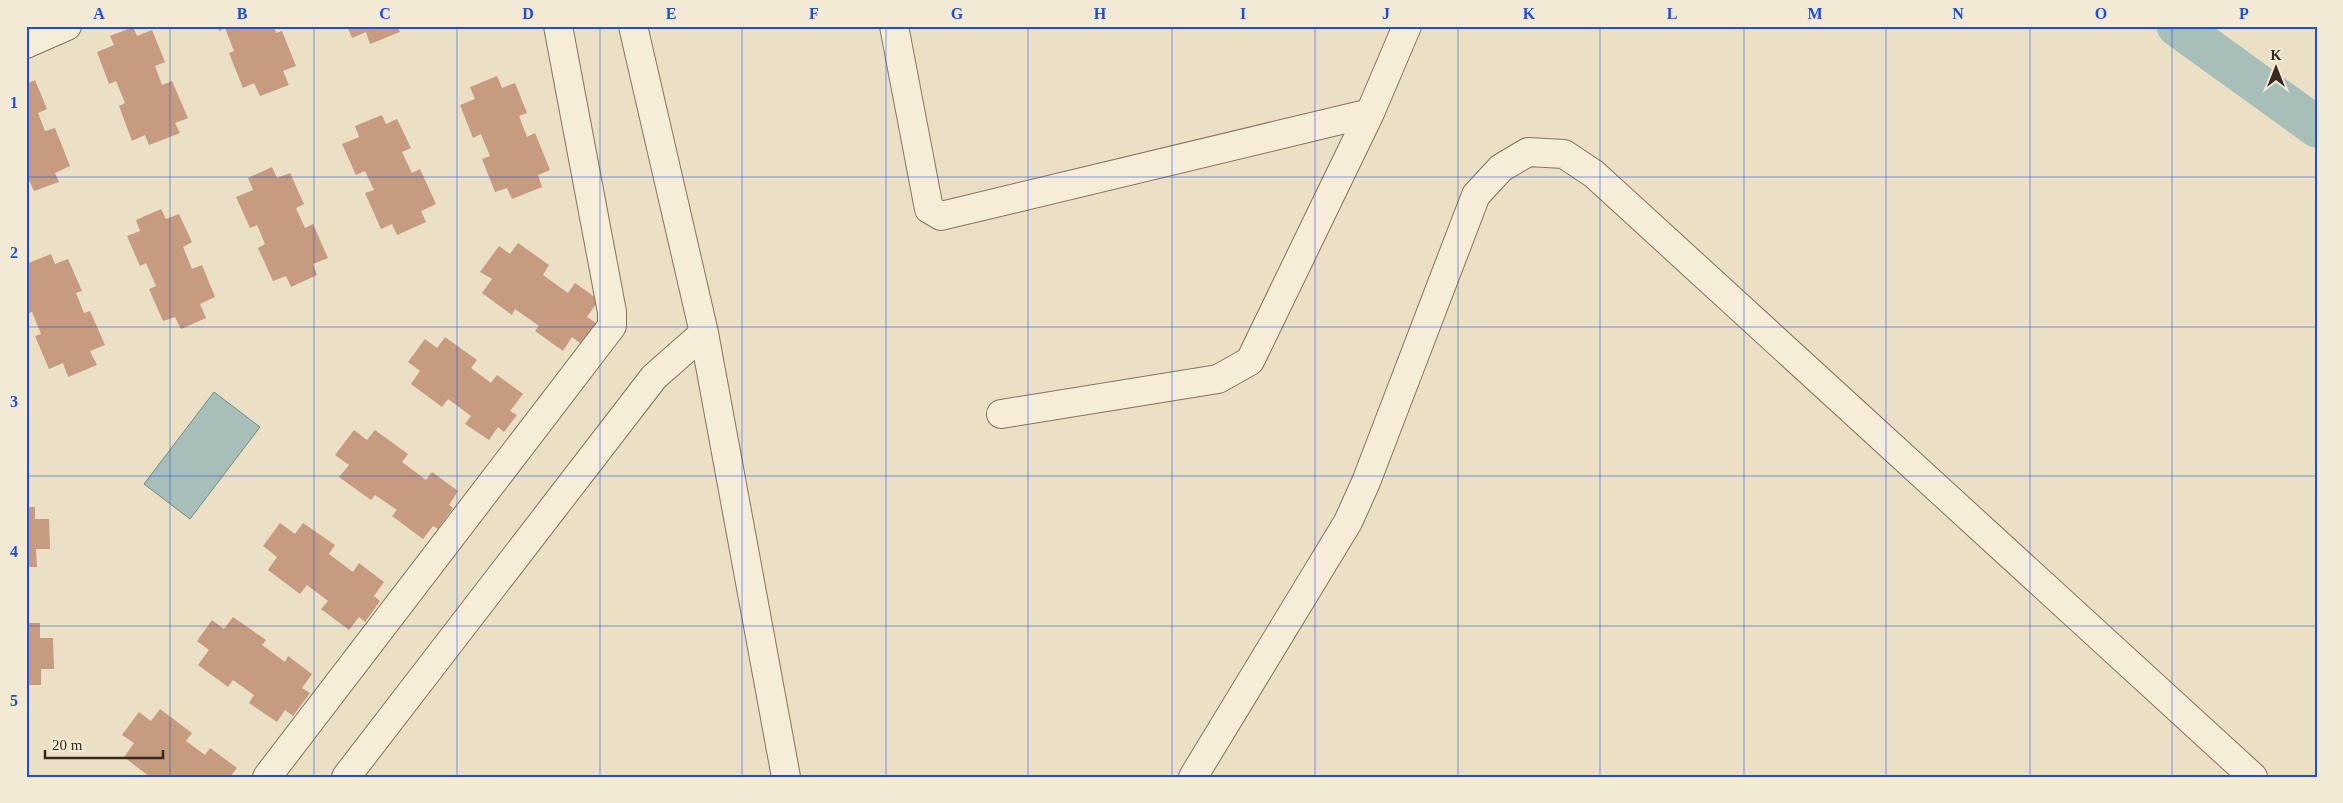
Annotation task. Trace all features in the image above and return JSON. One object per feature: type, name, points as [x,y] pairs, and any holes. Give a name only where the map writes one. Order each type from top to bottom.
[{"type":"street","points":[[26,44],[67,26]]},
{"type":"street","points":[[267,777],[612,326],[612,312],[558,26]]},
{"type":"street","points":[[634,26],[704,333],[786,777]]},
{"type":"street","points":[[894,26],[929,209],[941,216],[1370,113]]},
{"type":"street","points":[[1001,414],[1218,379],[1250,361],[1370,113],[1407,26]]},
{"type":"street","points":[[1193,777],[1348,522],[1366,482],[1476,195],[1501,168],[1528,152],[1564,154],[1594,174],[2253,777]]},
{"type":"street","points":[[346,777],[654,377],[704,333]]},
{"type":"water","points":[[214,392],[260,427],[190,519],[144,484]]},
{"type":"building","points":[[217,26],[274,26],[276,33],[282,31],[296,66],[283,71],[289,85],[260,96],[254,83],[243,88],[229,53],[234,51],[225,28],[219,31]]},
{"type":"building","points":[[347,26],[397,26],[400,32],[370,44],[366,32],[352,38]]},
{"type":"building","points":[[133,27],[137,36],[152,30],[165,62],[155,66],[162,85],[172,81],[188,118],[175,123],[180,133],[149,145],[145,135],[132,141],[119,106],[125,103],[116,81],[109,84],[97,52],[114,45],[110,36]]},
{"type":"building","points":[[497,76],[502,88],[515,83],[527,113],[519,116],[527,137],[535,133],[550,170],[538,175],[542,187],[512,199],[507,188],[495,192],[482,159],[490,156],[481,134],[473,138],[460,105],[475,99],[470,87]]},
{"type":"building","points":[[35,80],[47,109],[38,113],[45,131],[55,128],[70,166],[55,173],[59,182],[34,191],[30,182],[26,184],[26,84]]},
{"type":"building","points":[[382,115],[386,124],[397,119],[411,148],[402,152],[412,173],[420,169],[436,204],[421,211],[426,222],[397,235],[392,224],[381,229],[365,193],[374,190],[365,171],[356,175],[342,144],[359,137],[355,126]]},
{"type":"building","points":[[272,167],[277,178],[290,173],[304,204],[296,208],[305,228],[313,224],[328,258],[313,264],[317,275],[291,287],[286,276],[273,281],[258,248],[265,244],[257,225],[250,228],[236,197],[253,190],[248,178]]},
{"type":"building","points":[[161,209],[166,219],[179,214],[192,242],[183,247],[192,269],[202,265],[215,297],[200,304],[206,318],[181,329],[175,317],[163,321],[149,289],[156,286],[146,263],[140,266],[127,236],[140,231],[136,220]]},
{"type":"building","points":[[518,243],[549,265],[543,275],[568,293],[575,283],[599,300],[587,317],[596,323],[581,344],[572,337],[563,351],[535,331],[539,326],[515,309],[512,315],[482,293],[492,279],[480,272],[499,246],[510,254]]},
{"type":"building","points":[[51,254],[55,264],[68,259],[82,291],[76,293],[84,313],[90,311],[105,345],[90,351],[97,365],[68,377],[63,363],[49,369],[35,336],[41,334],[32,312],[26,314],[26,264]]},
{"type":"building","points":[[445,337],[477,360],[471,368],[491,383],[497,375],[523,394],[510,411],[517,415],[504,432],[498,427],[489,440],[465,424],[471,416],[448,399],[442,407],[411,384],[420,371],[408,362],[425,339],[437,348]]},
{"type":"building","points":[[354,430],[367,440],[375,430],[408,454],[402,462],[426,480],[432,472],[458,491],[449,505],[453,508],[438,529],[433,526],[423,539],[392,516],[397,510],[375,495],[371,500],[339,477],[349,465],[335,455]]},
{"type":"building","points":[[26,507],[35,507],[35,519],[49,519],[50,549],[36,549],[37,567],[26,567]]},
{"type":"building","points":[[280,523],[295,534],[303,523],[335,545],[329,554],[353,572],[359,563],[384,582],[374,596],[380,601],[365,622],[359,617],[349,630],[321,609],[328,601],[307,585],[300,594],[268,570],[277,557],[263,546]]},
{"type":"building","points":[[233,617],[266,640],[262,645],[285,662],[288,656],[312,674],[302,688],[310,693],[293,716],[285,710],[277,722],[249,703],[254,695],[233,680],[228,687],[198,665],[209,650],[197,641],[212,620],[224,629]]},
{"type":"building","points":[[26,623],[40,623],[40,638],[53,638],[54,669],[41,669],[41,685],[26,685]]},
{"type":"building","points":[[160,709],[192,733],[186,741],[205,755],[210,748],[237,768],[230,777],[150,777],[124,757],[134,743],[122,735],[139,712],[151,721]]},
{"type":"waterway","points":[[2177,26],[2317,127]]}]
